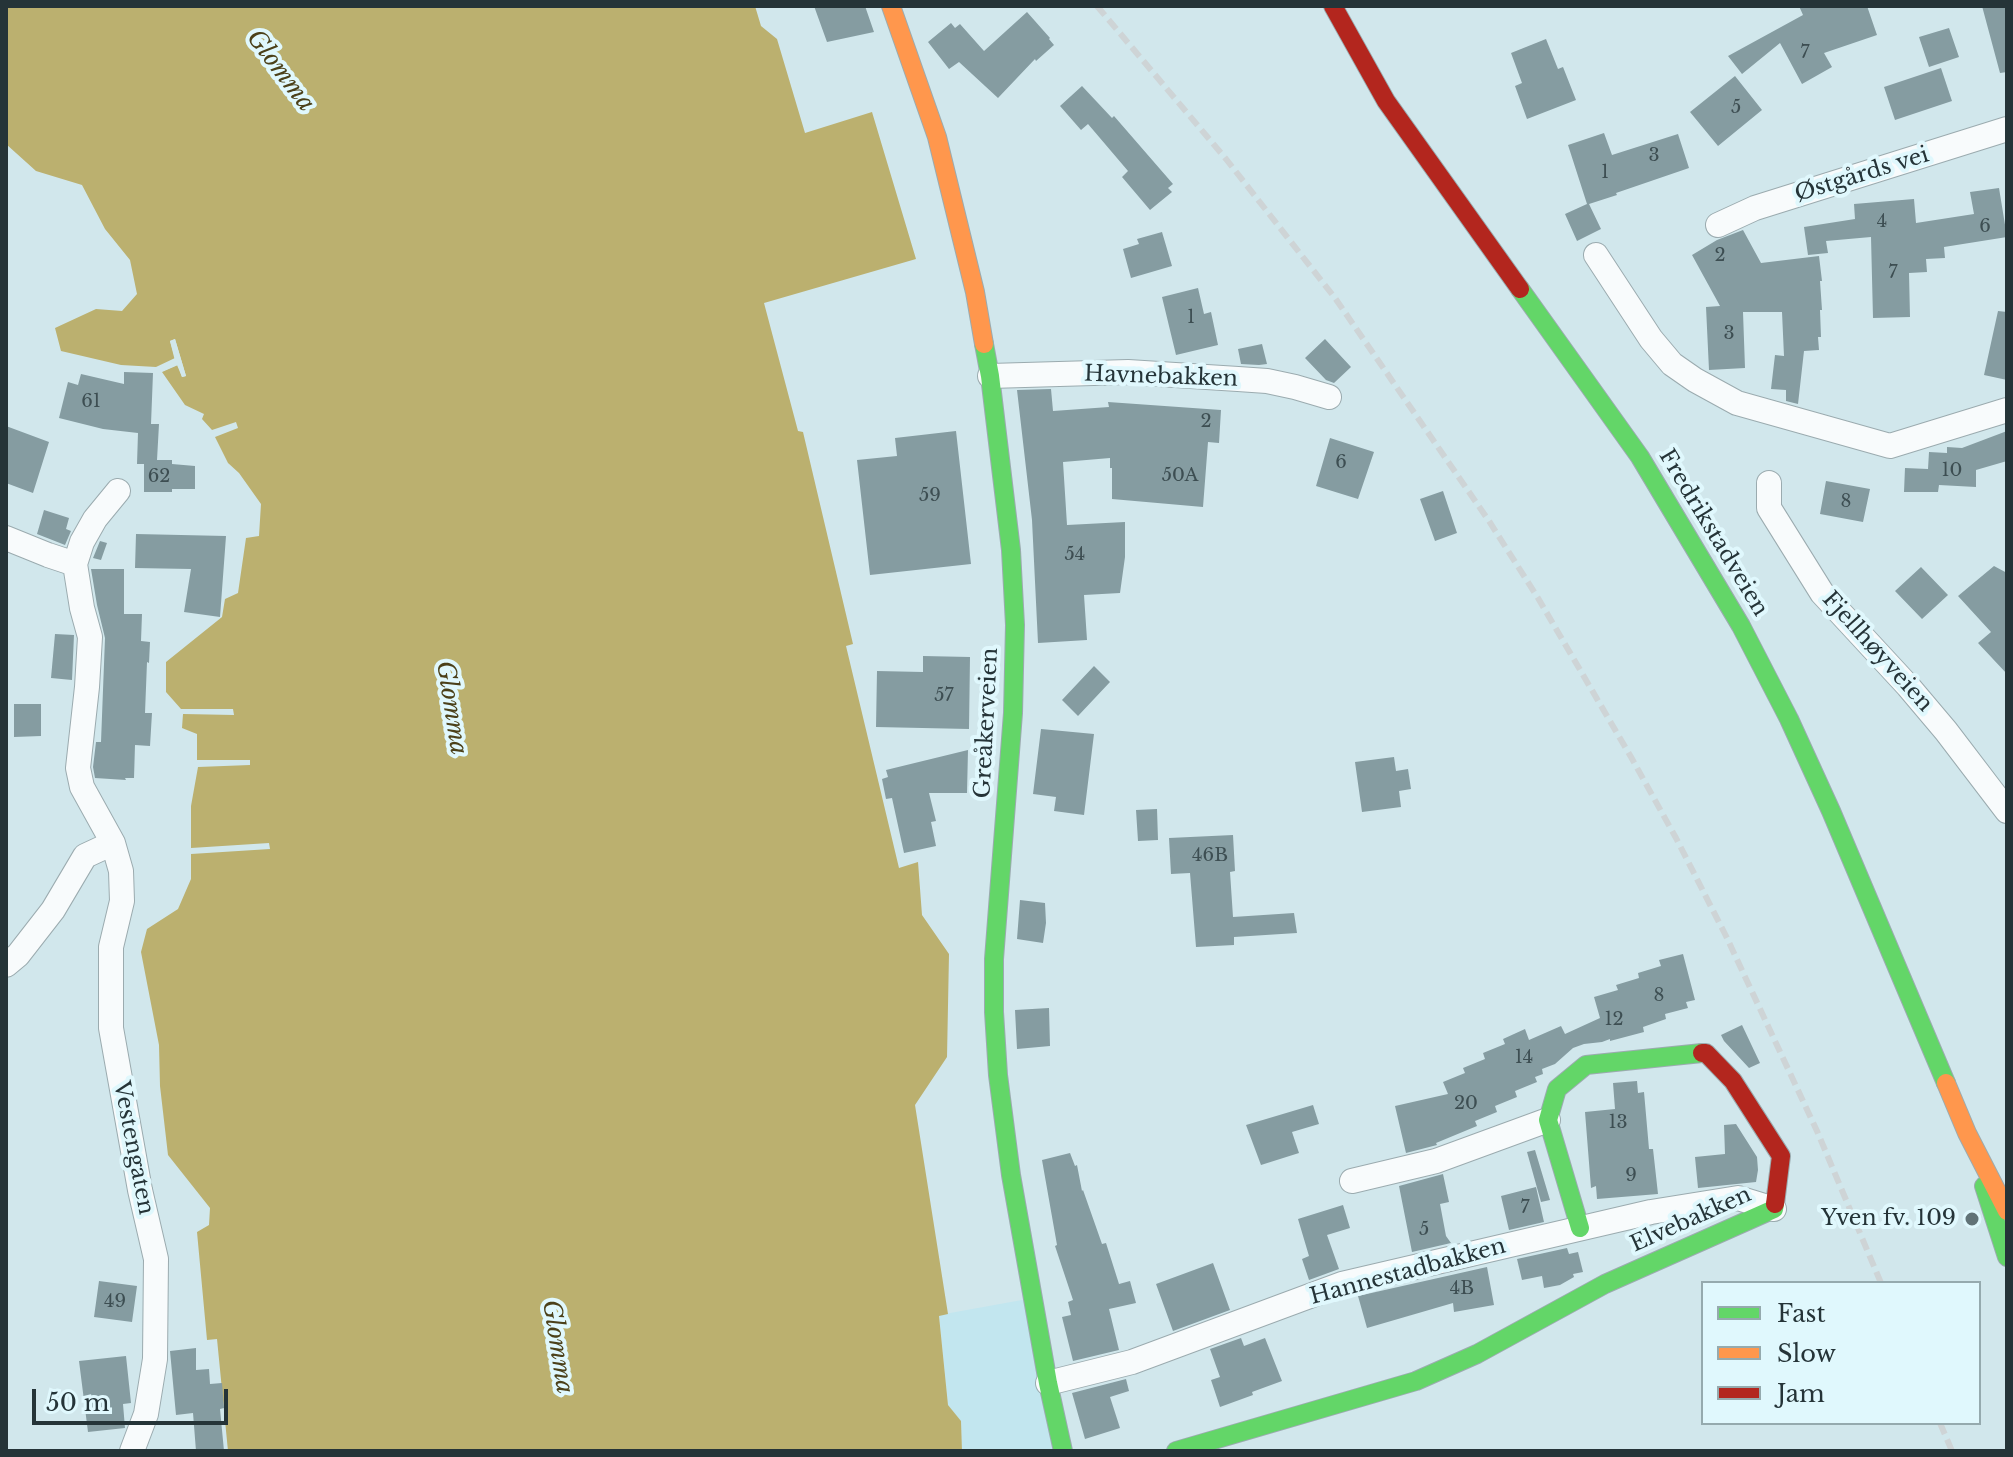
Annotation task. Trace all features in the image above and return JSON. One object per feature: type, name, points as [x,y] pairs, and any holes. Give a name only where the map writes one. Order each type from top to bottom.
[{"type":"main road","name":"Greåkerveien","points":[[891,6],[937,137],[975,292],[990,376],[1011,550],[1015,625],[1013,713],[994,959],[997,1059],[1011,1175],[1063,1451]]},
{"type":"main road","name":"Fredrikstadveien","points":[[1333,6],[1386,101],[1640,457],[1741,626],[1789,719],[1831,811],[1967,1133],[2007,1211]]},
{"type":"main road","name":"Elvebakken","points":[[1176,1451],[1416,1381],[1477,1354],[1605,1284],[1774,1209],[1781,1156],[1733,1081],[1706,1053],[1586,1065],[1557,1089],[1548,1120]]},
{"type":"main road","points":[[1548,1120],[1580,1228]]},
{"type":"main road","name":"Fredrikstadveien","points":[[1967,1133],[2007,1257]]},
{"type":"street","name":"Østgårds vei","points":[[1718,225],[1755,208],[2007,129]]},
{"type":"street","points":[[1596,255],[1651,339],[1672,364],[1737,403],[1890,446],[2007,410]]},
{"type":"street","name":"Havnebakken","points":[[990,376],[1128,372],[1267,381],[1329,397]]},
{"type":"street","name":"Fjellhøyveien","points":[[1769,483],[1769,508],[1822,593],[1908,686],[2007,811]]},
{"type":"street","points":[[6,538],[75,564],[82,542],[95,519],[118,491]]},
{"type":"street","name":"Vestengaten","points":[[75,564],[90,637],[78,768],[82,787],[113,843],[121,871],[122,901],[111,947],[111,1028],[140,1190],[156,1259],[155,1359],[146,1414],[132,1451]]},
{"type":"street","points":[[6,965],[18,955],[53,910],[85,856],[113,843]]},
{"type":"street","points":[[1352,1181],[1436,1161],[1548,1120]]},
{"type":"street","name":"Hannestadbakken","points":[[1048,1383],[1132,1362],[1342,1284],[1651,1212],[1738,1198],[1774,1209]]},
{"type":"shaded area","points":[[1033,1298],[1063,1451],[962,1451],[961,1422],[948,1405],[939,1315]]},
{"type":"water","name":"Glomma","points":[[6,6],[755,6],[761,26],[777,39],[805,133],[872,112],[916,259],[764,303],[798,431],[803,432],[853,644],[846,646],[899,868],[918,862],[922,915],[949,954],[947,1057],[915,1105],[948,1314],[939,1316],[948,1405],[961,1421],[962,1451],[228,1451],[217,1339],[207,1340],[197,1232],[209,1225],[210,1208],[168,1155],[159,1045],[141,952],[147,929],[178,909],[191,879],[191,854],[270,849],[269,843],[191,848],[191,806],[198,767],[250,765],[250,760],[197,760],[197,734],[182,728],[183,714],[234,715],[233,709],[181,709],[166,692],[166,662],[222,617],[225,599],[238,593],[246,538],[259,536],[261,504],[228,463],[215,437],[238,428],[236,422],[212,430],[202,419],[204,414],[185,405],[162,372],[178,365],[182,377],[186,376],[175,339],[170,341],[175,358],[156,367],[121,365],[61,351],[55,328],[96,309],[122,311],[137,294],[130,260],[105,229],[82,185],[36,171],[6,144]]},
{"type":"pier","points":[[175,339],[186,376],[182,377],[177,365],[161,372],[158,368],[175,361],[170,341]]},
{"type":"building","points":[[814,6],[865,6],[874,32],[827,42]]},
{"type":"building","points":[[1799,6],[1867,6],[1877,35],[1824,53],[1832,67],[1802,84],[1780,43],[1742,74],[1728,56],[1803,15]]},
{"type":"building","points":[[1982,6],[2007,6],[2007,72],[2000,73]]},
{"type":"building","points":[[1027,12],[1054,45],[1035,59],[998,98],[959,62],[949,69],[928,42],[951,23],[955,28],[960,24],[984,51]]},
{"type":"building","points":[[1949,28],[1959,57],[1929,67],[1919,37]]},
{"type":"building","points":[[1546,39],[1558,69],[1563,67],[1576,100],[1527,119],[1515,86],[1522,83],[1511,53]]},
{"type":"building","points":[[1941,68],[1952,101],[1895,120],[1884,87]]},
{"type":"building","points":[[1735,76],[1762,110],[1718,146],[1690,112]]},
{"type":"building","points":[[1082,86],[1112,118],[1114,116],[1173,184],[1168,188],[1172,192],[1150,210],[1122,177],[1128,171],[1088,124],[1081,130],[1060,106]]},
{"type":"building","points":[[1604,133],[1612,155],[1678,134],[1689,168],[1589,204],[1601,229],[1577,241],[1565,214],[1587,204],[1568,145]]},
{"type":"building","points":[[1999,188],[2007,237],[1944,247],[1945,258],[1926,259],[1927,272],[1909,273],[1910,317],[1873,318],[1871,237],[1826,241],[1828,253],[1808,255],[1804,227],[1855,219],[1854,204],[1914,199],[1916,223],[1974,214],[1970,192]]},
{"type":"building","points":[[1743,230],[1761,263],[1819,256],[1821,337],[1818,337],[1819,350],[1804,351],[1798,404],[1786,401],[1786,390],[1771,389],[1775,355],[1784,356],[1782,312],[1743,312],[1745,368],[1709,370],[1706,307],[1720,306],[1692,255],[1717,240]]},
{"type":"building","points":[[1162,232],[1172,266],[1131,278],[1123,249],[1139,244],[1137,239]]},
{"type":"building","points":[[1198,288],[1204,314],[1211,312],[1218,345],[1176,355],[1162,297]]},
{"type":"building","points":[[1998,311],[2007,312],[2007,380],[1984,375]]},
{"type":"building","points":[[1325,339],[1351,367],[1334,383],[1326,380],[1305,358]]},
{"type":"building","points":[[1262,344],[1267,364],[1241,364],[1238,349]]},
{"type":"building","points":[[124,372],[153,373],[151,424],[159,424],[157,460],[195,466],[195,489],[144,492],[144,464],[137,464],[138,433],[103,429],[59,418],[68,382],[78,385],[81,374],[124,384]]},
{"type":"building","points":[[1051,389],[1053,411],[1109,407],[1108,402],[1221,410],[1219,443],[1208,442],[1203,507],[1112,499],[1110,458],[1063,462],[1067,525],[1125,522],[1125,557],[1120,593],[1084,595],[1087,640],[1038,643],[1032,520],[1017,390]]},
{"type":"building","points":[[6,426],[49,442],[33,493],[6,483]]},
{"type":"building","points":[[956,431],[971,564],[870,575],[857,460],[897,456],[895,438]]},
{"type":"building","points":[[2007,431],[2007,461],[1976,470],[1976,487],[1939,485],[1938,492],[1904,492],[1905,468],[1928,469],[1929,452],[1947,453],[1947,447],[1962,448]]},
{"type":"building","points":[[1330,438],[1374,452],[1358,499],[1316,486]]},
{"type":"building","points":[[1826,481],[1870,489],[1863,522],[1820,514]]},
{"type":"building","points":[[1443,491],[1457,533],[1435,541],[1420,499]]},
{"type":"building","points":[[44,510],[69,518],[66,529],[71,531],[65,545],[37,534]]},
{"type":"building","points":[[136,534],[226,536],[220,617],[184,612],[191,569],[135,568]]},
{"type":"building","points":[[100,541],[107,543],[101,560],[93,558]]},
{"type":"building","points":[[1994,566],[2007,573],[2007,674],[1978,643],[1991,632],[1958,596]]},
{"type":"building","points":[[1921,567],[1948,595],[1922,619],[1895,591]]},
{"type":"building","points":[[91,569],[124,569],[124,614],[142,614],[141,641],[150,642],[145,713],[152,713],[150,746],[135,745],[134,778],[126,780],[95,778],[93,767],[96,742],[101,742],[105,638]]},
{"type":"building","points":[[55,634],[74,635],[72,680],[51,678]]},
{"type":"building","points":[[923,656],[970,657],[969,729],[876,727],[877,671],[923,672]]},
{"type":"building","points":[[1094,666],[1110,682],[1078,716],[1062,700]]},
{"type":"building","points":[[14,704],[41,704],[41,736],[14,737]]},
{"type":"building","points":[[1041,729],[1094,734],[1084,815],[1054,811],[1056,797],[1033,794]]},
{"type":"building","points":[[968,750],[967,793],[929,793],[936,821],[931,822],[936,846],[904,853],[892,798],[886,799],[882,779],[888,777],[886,770]]},
{"type":"building","points":[[1394,757],[1396,771],[1408,769],[1411,789],[1399,791],[1401,807],[1362,812],[1355,762]]},
{"type":"building","points":[[1157,809],[1158,840],[1138,841],[1136,810]]},
{"type":"building","points":[[1233,835],[1235,871],[1230,872],[1233,917],[1294,913],[1297,933],[1234,937],[1234,945],[1196,947],[1190,873],[1171,874],[1169,838]]},
{"type":"building","points":[[1020,900],[1045,903],[1043,943],[1017,939]]},
{"type":"building","points":[[1683,954],[1695,1000],[1686,1002],[1688,1008],[1665,1014],[1666,1019],[1643,1027],[1644,1032],[1573,1048],[1555,1064],[1542,1069],[1543,1074],[1535,1077],[1537,1082],[1515,1091],[1517,1097],[1495,1106],[1497,1112],[1475,1121],[1477,1126],[1437,1145],[1406,1153],[1395,1106],[1448,1094],[1443,1082],[1465,1073],[1463,1068],[1485,1059],[1483,1053],[1505,1044],[1503,1039],[1525,1029],[1529,1040],[1561,1026],[1565,1034],[1600,1018],[1594,997],[1618,990],[1616,985],[1639,978],[1638,973],[1661,966],[1659,960]]},
{"type":"building","points":[[1049,1008],[1050,1046],[1017,1049],[1015,1010]]},
{"type":"building","points":[[1742,1025],[1760,1063],[1749,1068],[1721,1035]]},
{"type":"building","points":[[1637,1081],[1638,1093],[1644,1092],[1649,1149],[1653,1149],[1658,1194],[1597,1199],[1596,1186],[1591,1188],[1585,1112],[1615,1109],[1613,1083]]},
{"type":"building","points":[[1313,1105],[1319,1124],[1292,1132],[1299,1153],[1261,1165],[1246,1125]]},
{"type":"building","points":[[1736,1124],[1757,1157],[1756,1182],[1698,1188],[1695,1157],[1725,1154],[1724,1125]]},
{"type":"building","points":[[1535,1150],[1550,1200],[1541,1202],[1527,1152]]},
{"type":"building","points":[[1070,1153],[1119,1284],[1130,1281],[1136,1303],[1109,1309],[1119,1350],[1073,1361],[1062,1317],[1071,1315],[1068,1302],[1073,1300],[1055,1246],[1042,1160]]},
{"type":"building","points":[[1443,1174],[1449,1202],[1440,1204],[1446,1236],[1451,1243],[1412,1252],[1399,1186]]},
{"type":"building","points":[[1536,1187],[1544,1222],[1509,1230],[1501,1196]]},
{"type":"building","points":[[1343,1205],[1350,1228],[1327,1235],[1339,1269],[1309,1280],[1302,1259],[1309,1256],[1298,1219]]},
{"type":"building","points":[[1567,1248],[1569,1254],[1578,1252],[1583,1272],[1573,1274],[1574,1277],[1560,1285],[1544,1288],[1542,1276],[1522,1280],[1517,1259]]},
{"type":"building","points":[[1213,1263],[1230,1310],[1173,1331],[1156,1284]]},
{"type":"building","points":[[1487,1267],[1494,1305],[1454,1312],[1453,1303],[1367,1328],[1358,1296]]},
{"type":"building","points":[[99,1281],[137,1286],[132,1322],[94,1317]]},
{"type":"building","points":[[1241,1338],[1244,1346],[1265,1338],[1282,1381],[1220,1407],[1211,1380],[1220,1377],[1210,1349]]},
{"type":"building","points":[[196,1348],[196,1370],[209,1369],[210,1384],[222,1383],[224,1408],[220,1409],[224,1451],[196,1451],[193,1413],[176,1415],[170,1351]]},
{"type":"building","points":[[126,1356],[131,1403],[123,1404],[125,1428],[88,1432],[79,1361]]},
{"type":"building","points":[[1126,1379],[1129,1391],[1110,1397],[1120,1428],[1085,1439],[1072,1393]]},
{"type":"railway","points":[[1097,6],[1226,159],[1335,298],[1489,521],[1538,598],[1631,757],[1726,936],[1817,1131],[1880,1281]]},
{"type":"railway","points":[[1941,1425],[1952,1451]]},
{"type":"traffic: fast","points":[[1520,289],[1640,457],[1741,626],[1789,719],[1831,811],[1946,1083]]},
{"type":"traffic: fast","points":[[984,344],[1011,550],[1015,625],[1013,713],[994,959],[998,1075],[1011,1175],[1063,1451]]},
{"type":"traffic: fast","points":[[1580,1228],[1548,1120],[1557,1089],[1586,1065],[1702,1053]]},
{"type":"traffic: fast","points":[[1984,1186],[2007,1257]]},
{"type":"traffic: fast","points":[[1176,1451],[1416,1381],[1477,1354],[1605,1284],[1774,1209],[1775,1204]]},
{"type":"traffic: slow","points":[[891,6],[937,137],[975,292],[984,344]]},
{"type":"traffic: slow","points":[[1946,1083],[1967,1133],[2007,1211]]},
{"type":"traffic: jam","points":[[1333,6],[1386,101],[1520,289]]},
{"type":"traffic: jam","points":[[1702,1053],[1706,1053],[1733,1081],[1781,1156],[1775,1204]]},
{"type":"place","name":"Yven fv. 109","points":[[1972,1219]]}]
